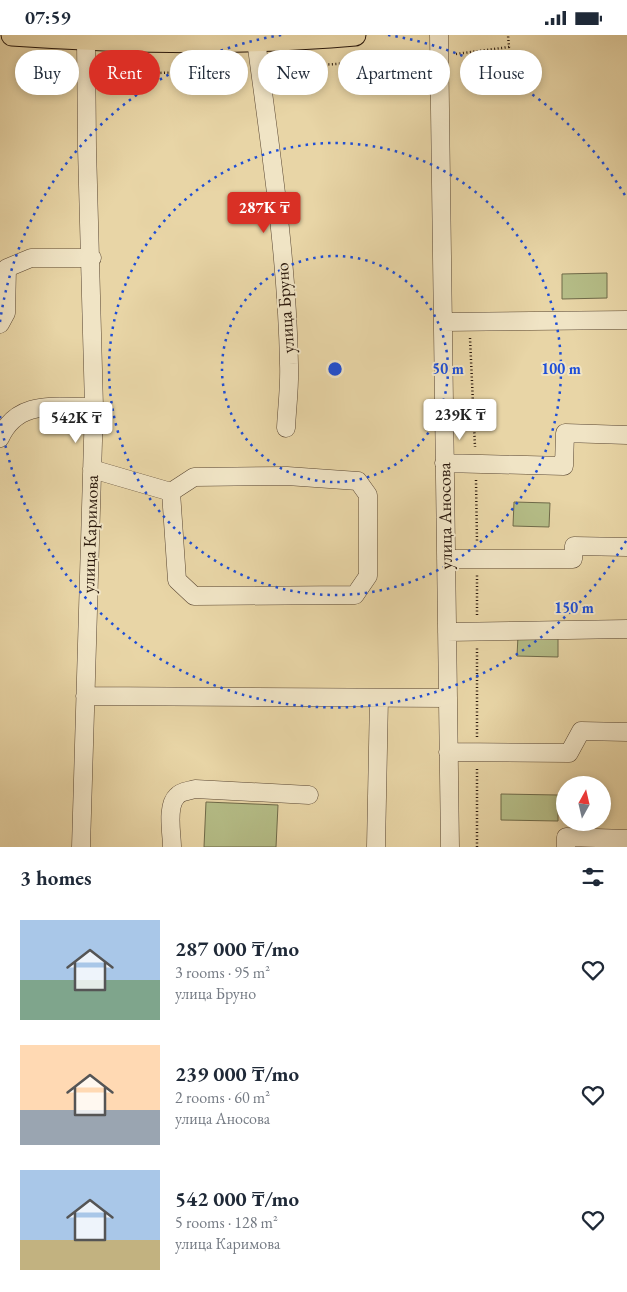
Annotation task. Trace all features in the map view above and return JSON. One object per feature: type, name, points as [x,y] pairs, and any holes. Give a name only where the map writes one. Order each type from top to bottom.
[{"type":"main road","points":[[12,35],[86,40],[256,40],[355,35]]},
{"type":"street","name":"улица Аносова","points":[[439,35],[450,847]]},
{"type":"street","name":"улица Каримова","points":[[81,847],[94,407],[86,40]]},
{"type":"street","name":"улица Бруно","points":[[256,40],[275,179],[285,293],[289,365],[286,428]]},
{"type":"street","points":[[0,324],[6,313],[7,268],[21,260],[30,258],[92,258]]},
{"type":"street","points":[[443,322],[627,320]]},
{"type":"street","points":[[0,438],[6,424],[28,408],[94,407]]},
{"type":"street","points":[[444,463],[564,465],[565,433],[627,435]]},
{"type":"street","points":[[92,469],[171,492],[194,477],[288,476],[358,481],[368,495],[368,576],[355,595],[194,596],[177,580],[171,492]]},
{"type":"street","points":[[446,559],[573,559],[574,546],[627,547]]},
{"type":"street","points":[[447,632],[627,629]]},
{"type":"street","points":[[85,696],[448,699]]},
{"type":"street","points":[[376,847],[379,698]]},
{"type":"street","points":[[448,753],[569,753],[581,731],[627,732]]},
{"type":"street","points":[[172,847],[171,810],[174,797],[181,792],[202,789],[309,795]]},
{"type":"street","points":[[566,847],[566,837],[627,839]]},
{"type":"path","points":[[459,54],[509,47],[508,35]]},
{"type":"path","points":[[469,322],[476,464],[477,847]]},
{"type":"green space","points":[[607,273],[607,298],[562,299],[562,274]]},
{"type":"green space","points":[[514,502],[550,503],[549,527],[513,526]]},
{"type":"green space","points":[[518,636],[558,638],[558,657],[517,656]]},
{"type":"green space","points":[[501,794],[556,795],[556,821],[501,820]]},
{"type":"green space","points":[[206,802],[278,805],[276,847],[204,847]]}]
